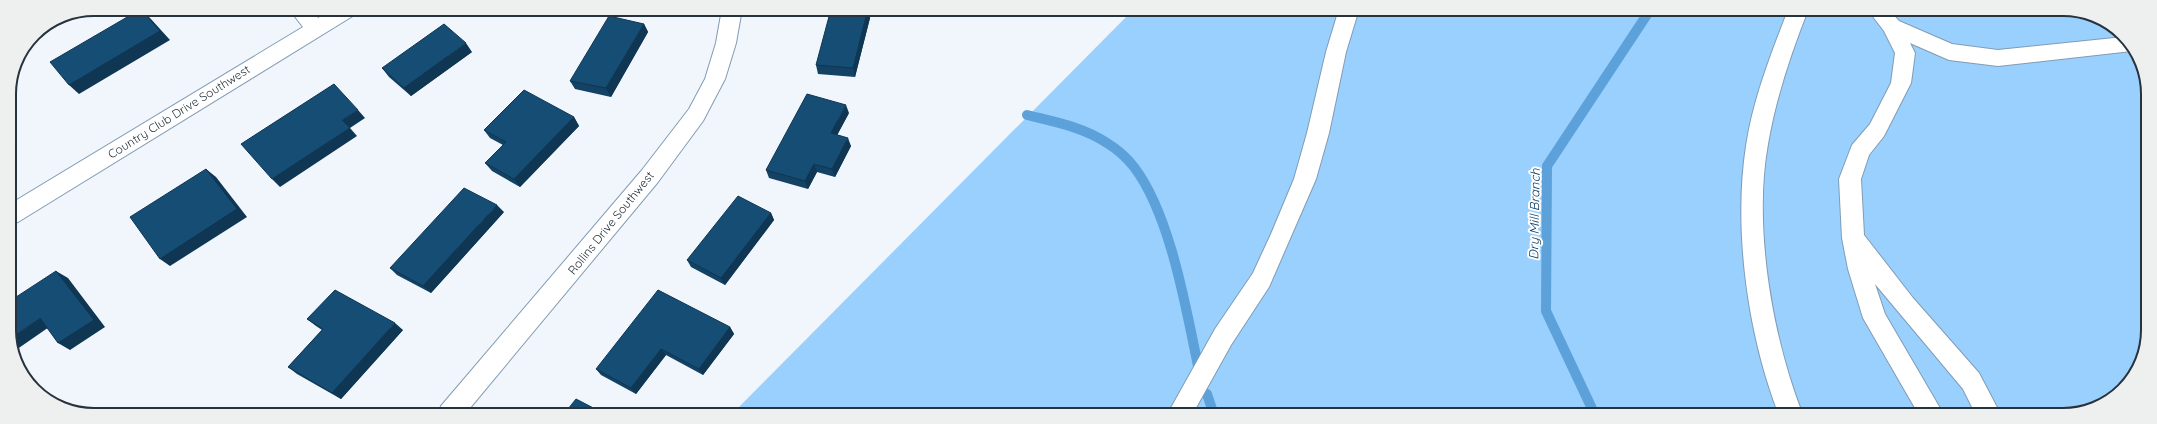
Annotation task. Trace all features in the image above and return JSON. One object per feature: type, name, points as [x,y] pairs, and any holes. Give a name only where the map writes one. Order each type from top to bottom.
[{"type":"street","points":[[304,16],[315,28]]},
{"type":"street","name":"Country Club Drive Southwest","points":[[16,210],[336,16]]},
{"type":"street","name":"Rollins Drive Southwest","points":[[455,408],[640,188],[696,115],[715,79],[726,43],[731,16]]},
{"type":"street","points":[[1183,408],[1223,337],[1260,280],[1282,234],[1305,179],[1318,133],[1336,52],[1347,16]]},
{"type":"street","points":[[1788,408],[1778,385],[1754,254],[1752,191],[1759,133],[1771,82],[1796,16]]},
{"type":"street","points":[[1883,16],[1892,26],[1905,53],[1901,83],[1877,130],[1860,151],[1850,179],[1852,238],[1859,269],[1875,318],[1928,408]]},
{"type":"street","points":[[1892,26],[1949,52],[1998,58],[2123,45]]},
{"type":"street","points":[[1852,238],[1905,305],[1971,381],[1985,408]]},
{"type":"shaded area","points":[[1127,16],[2063,16],[2088,20],[2106,29],[2122,43],[2137,69],[2141,89],[2140,340],[2135,360],[2122,381],[2106,395],[2088,404],[2068,408],[738,408]]},
{"type":"building","points":[[129,16],[147,16],[160,31],[69,85],[50,62]]},
{"type":"building","points":[[609,16],[644,24],[606,88],[570,81]]},
{"type":"building","points":[[829,16],[866,16],[853,68],[816,65]]},
{"type":"building","points":[[444,24],[466,43],[404,88],[382,68]]},
{"type":"building","points":[[334,84],[358,110],[342,120],[350,128],[272,179],[241,144]]},
{"type":"building","points":[[524,90],[574,117],[514,179],[485,163],[506,142],[484,130]]},
{"type":"building","points":[[807,94],[846,105],[831,133],[848,138],[832,169],[814,164],[805,181],[766,170]]},
{"type":"building","points":[[206,169],[237,209],[160,259],[130,217]]},
{"type":"building","points":[[464,188],[497,205],[423,286],[390,268]]},
{"type":"building","points":[[738,196],[771,213],[721,278],[687,260]]},
{"type":"building","points":[[56,271],[94,320],[58,343],[40,318],[16,335],[16,297]]},
{"type":"building","points":[[335,290],[395,323],[332,393],[288,367],[323,329],[307,319]]},
{"type":"building","points":[[658,290],[730,327],[699,369],[661,349],[631,388],[596,369]]},
{"type":"building","points":[[576,399],[593,408],[569,408]]},
{"type":"waterway","name":"Dry Mill Branch","points":[[1592,408],[1546,311],[1547,166],[1646,16]]},
{"type":"waterway","points":[[1027,115],[1079,129],[1098,137],[1125,157],[1134,167],[1147,187],[1158,210],[1167,235],[1182,290],[1198,366]]},
{"type":"waterway","points":[[1207,394],[1212,408]]}]
